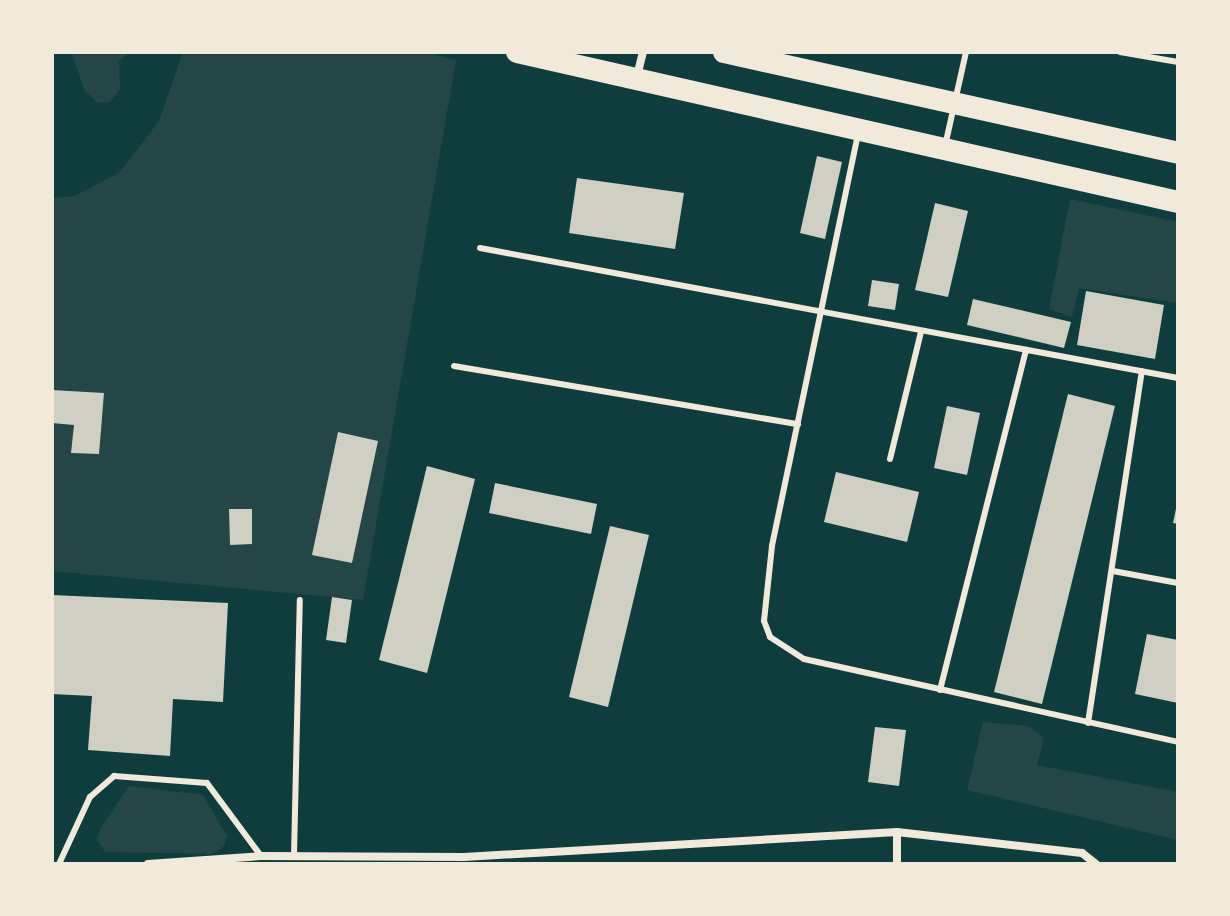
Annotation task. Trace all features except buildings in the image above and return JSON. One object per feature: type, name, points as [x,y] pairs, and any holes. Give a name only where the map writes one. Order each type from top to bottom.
[{"type":"highway","points":[[517,52],[1178,202]]},
{"type":"highway","points":[[724,52],[1178,153]]},
{"type":"street","points":[[636,81],[643,52]]},
{"type":"street","points":[[897,832],[897,864]]},
{"type":"street","points":[[148,864],[294,855],[464,860],[897,832],[1082,853],[1096,864]]},
{"type":"lane","points":[[944,150],[966,52]]},
{"type":"lane","points":[[1120,52],[1178,62]]},
{"type":"lane","points":[[859,131],[767,582],[764,621],[770,637],[804,659],[1178,742]]},
{"type":"lane","points":[[480,248],[823,315],[1178,378]]},
{"type":"lane","points":[[890,459],[921,332]]},
{"type":"lane","points":[[940,690],[1026,350]]},
{"type":"lane","points":[[454,366],[798,424]]},
{"type":"lane","points":[[1088,723],[1142,371]]},
{"type":"lane","points":[[1113,571],[1178,583]]},
{"type":"lane","points":[[294,855],[300,600]]},
{"type":"lane","points":[[59,864],[90,797],[114,776],[207,783],[261,856]]},
{"type":"shaded area","points":[[71,52],[129,52],[119,61],[120,89],[110,102],[98,103],[85,91]]},
{"type":"shaded area","points":[[183,52],[423,52],[456,60],[363,600],[52,571],[52,198],[75,196],[120,172],[159,121]]},
{"type":"shaded area","points":[[1070,199],[1178,222],[1178,303],[1079,288],[1072,317],[1049,309]]},
{"type":"shaded area","points":[[983,722],[1029,726],[1044,738],[1037,765],[1178,792],[1178,840],[967,790]]},
{"type":"shaded area","points":[[129,786],[203,795],[227,836],[224,846],[213,854],[105,852],[97,840],[100,829]]}]
